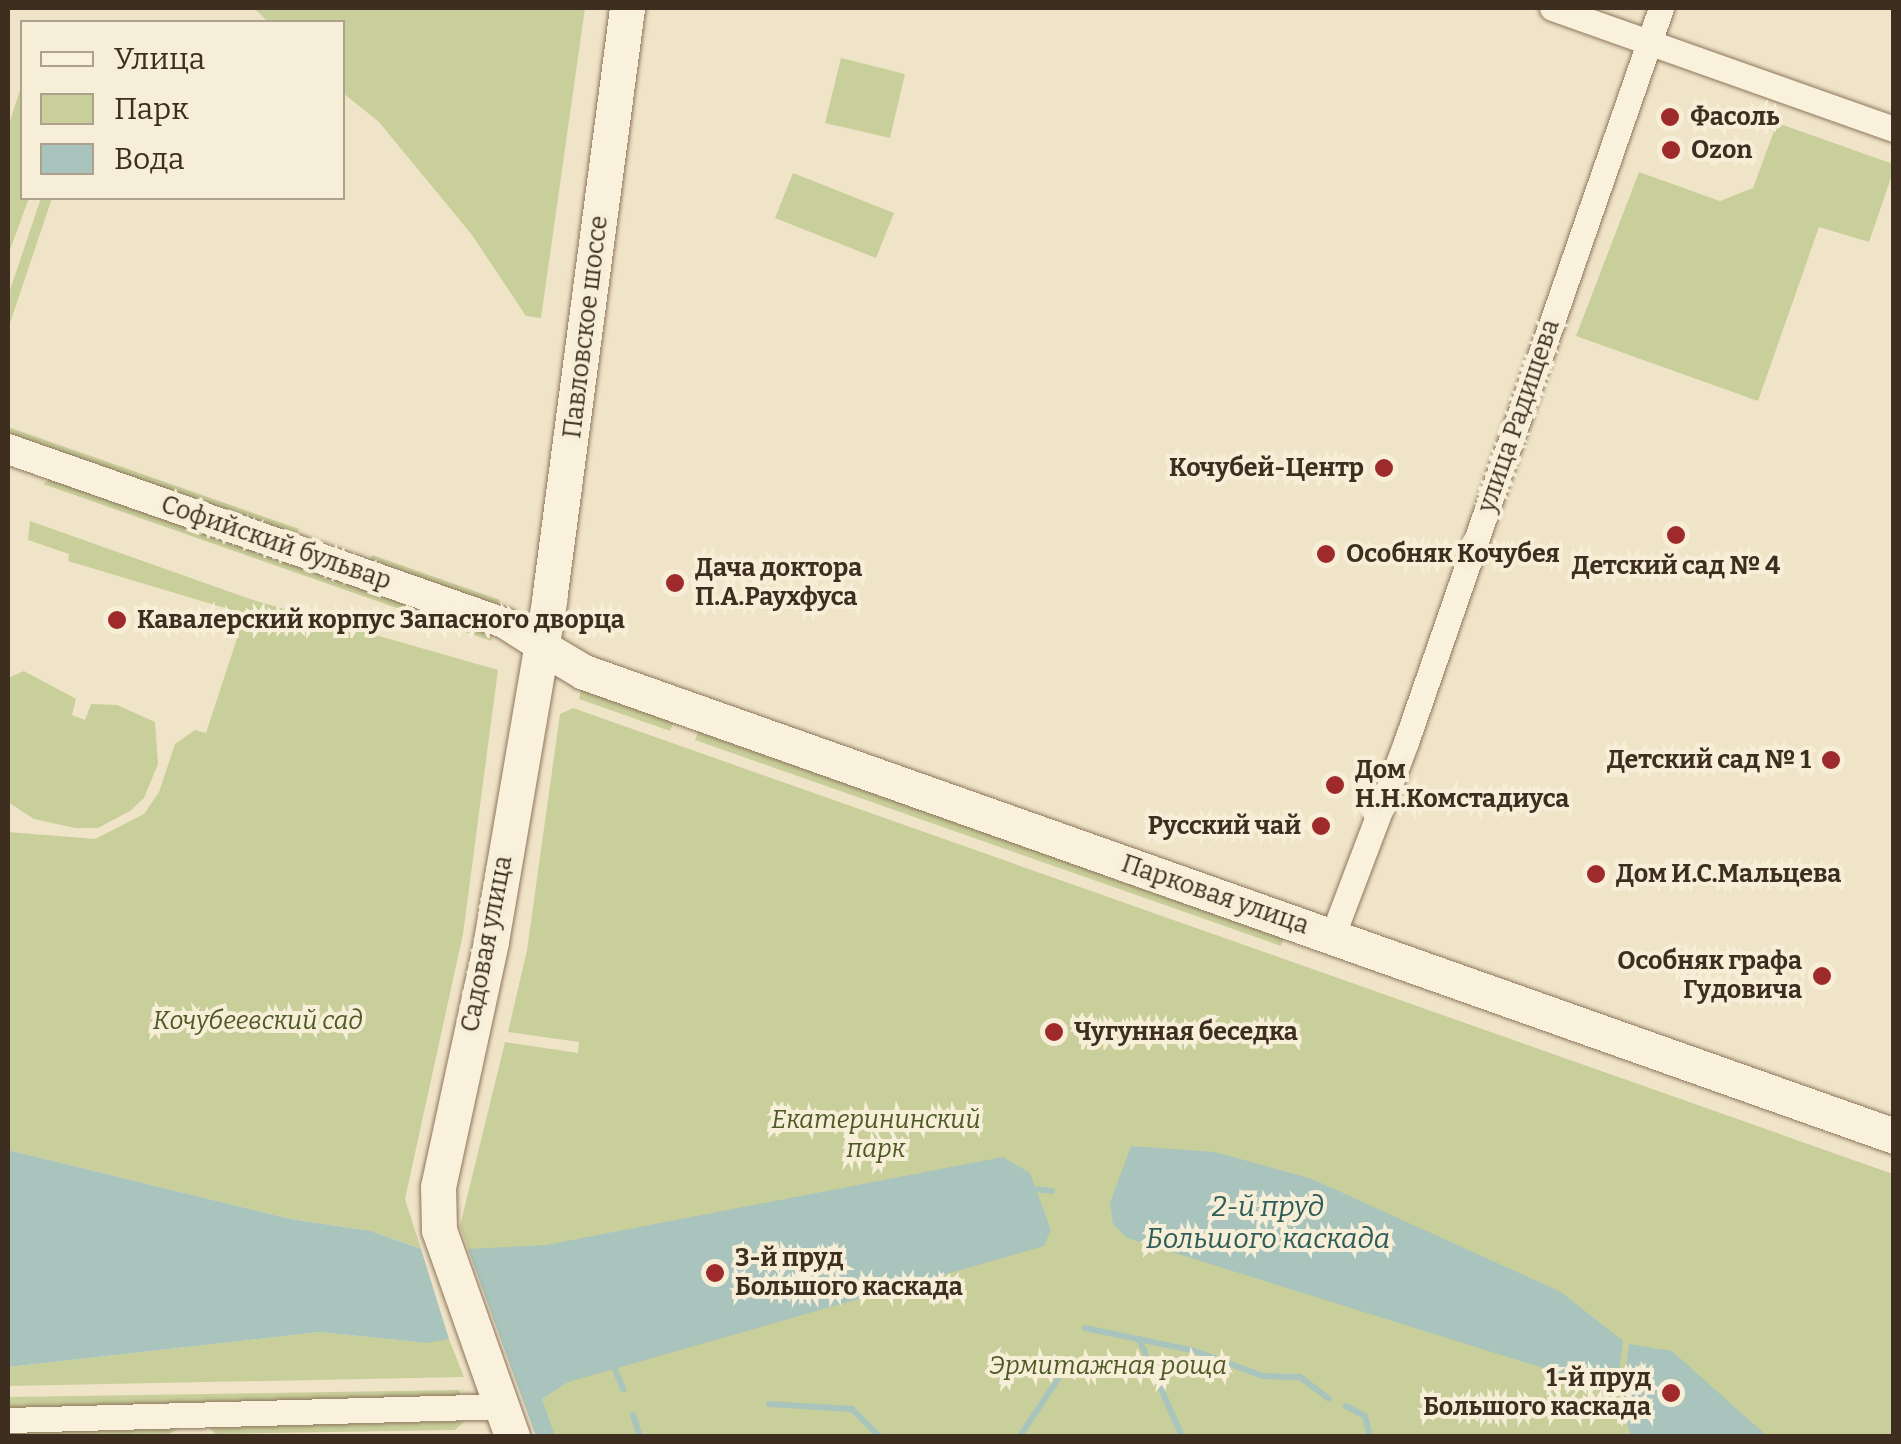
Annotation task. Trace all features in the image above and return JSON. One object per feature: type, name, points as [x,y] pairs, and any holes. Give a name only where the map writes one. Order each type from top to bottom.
[{"type":"main road","name":"Павловское шоссе","points":[[540,646],[628,8]]},
{"type":"main road","name":"Парковая улица","points":[[540,646],[584,672],[1894,1136]]},
{"type":"main road","name":"Садовая улица","points":[[506,1421],[443,1241],[437,1206],[441,1162],[491,941],[540,646]]},
{"type":"street","points":[[1552,8],[1894,129]]},
{"type":"street","name":"улица Радищева","points":[[1332,937],[1662,8]]},
{"type":"street","name":"Софийский бульвар","points":[[8,450],[504,623],[540,646]]},
{"type":"street","points":[[8,1420],[506,1421]]},
{"type":"green space","points":[[254,8],[585,8],[541,318],[526,316],[472,235],[379,122],[345,95],[345,20],[266,20]]},
{"type":"green space","points":[[841,58],[905,74],[890,138],[825,123]]},
{"type":"green space","points":[[20,90],[20,200],[28,200],[9,253],[8,127]]},
{"type":"green space","points":[[1777,123],[1893,164],[1893,172],[1869,242],[1819,227],[1758,401],[1576,336],[1639,172],[1720,201],[1753,188]]},
{"type":"green space","points":[[793,173],[894,213],[876,258],[775,218]]},
{"type":"green space","points":[[40,200],[51,200],[8,329],[8,296]]},
{"type":"green space","points":[[8,427],[299,529],[296,538],[8,437]]},
{"type":"green space","points":[[51,478],[493,634],[491,641],[43,484]]},
{"type":"green space","name":"Кочубеевский сад","points":[[30,521],[250,599],[498,670],[463,934],[405,1199],[421,1249],[371,1231],[291,1219],[8,1150],[8,832],[95,839],[144,814],[159,792],[175,744],[195,730],[206,733],[245,614],[68,561],[69,554],[28,540]]},
{"type":"green space","points":[[372,555],[500,600],[497,609],[369,564]]},
{"type":"green space","points":[[24,671],[76,699],[72,715],[85,720],[91,704],[117,705],[155,722],[158,764],[144,798],[130,811],[98,828],[75,828],[34,819],[8,802],[8,678]]},
{"type":"green space","points":[[581,690],[674,721],[670,731],[579,699]]},
{"type":"green space","name":"Екатерининский парк","points":[[573,708],[1893,1174],[1893,1436],[536,1436],[460,1226],[505,1042],[578,1053],[579,1042],[508,1032],[527,950],[560,714]]},
{"type":"green space","points":[[699,730],[1284,937],[1281,946],[695,740]]},
{"type":"green space","points":[[321,1332],[419,1342],[449,1339],[464,1377],[8,1386],[8,1367]]},
{"type":"green space","points":[[459,1390],[461,1398],[8,1408],[8,1397]]},
{"type":"green space","points":[[465,1421],[455,1430],[215,1434],[209,1427]]},
{"type":"green space","points":[[179,1429],[164,1436],[8,1436],[8,1432]]},
{"type":"water","name":"2-й пруд Большого каскада","points":[[1131,1146],[1215,1152],[1312,1179],[1561,1292],[1623,1341],[1616,1399],[1591,1383],[1127,1238],[1113,1224],[1110,1203]]},
{"type":"water","points":[[8,1150],[291,1219],[371,1231],[421,1249],[449,1339],[428,1343],[320,1332],[8,1367]]},
{"type":"water","name":"3-й пруд Большого каскада","points":[[1003,1157],[1030,1173],[1051,1230],[1044,1246],[568,1382],[542,1399],[555,1436],[536,1436],[468,1249],[546,1245]]},
{"type":"water","name":"1-й пруд Большого каскада","points":[[1629,1344],[1672,1351],[1767,1436],[1631,1436],[1621,1403]]},
{"type":"waterway","points":[[1034,1189],[1052,1191]]},
{"type":"waterway","points":[[1085,1328],[1195,1351],[1263,1376],[1300,1377],[1329,1399]]},
{"type":"waterway","points":[[1139,1339],[1182,1436]]},
{"type":"waterway","points":[[615,1369],[623,1389]]},
{"type":"waterway","points":[[1020,1436],[1058,1379]]},
{"type":"waterway","points":[[769,1404],[852,1409],[879,1436]]},
{"type":"waterway","points":[[1346,1406],[1365,1416],[1370,1436]]},
{"type":"waterway","points":[[633,1415],[640,1436]]},
{"type":"place","name":"Фасоль","points":[[1670,117]]},
{"type":"place","name":"Ozon","points":[[1671,150]]},
{"type":"place","name":"Кочубей-Центр","points":[[1384,468]]},
{"type":"place","name":"Детский сад № 4","points":[[1676,535]]},
{"type":"place","name":"Особняк Кочубея","points":[[1326,554]]},
{"type":"place","name":"Дача доктора П.А.Раухфуса","points":[[675,583]]},
{"type":"place","name":"Кавалерский корпус Запасного дворца","points":[[117,620]]},
{"type":"place","name":"Детский сад № 1","points":[[1831,760]]},
{"type":"place","name":"Дом Н.Н.Комстадиуса","points":[[1335,785]]},
{"type":"place","name":"Русский чай","points":[[1321,826]]},
{"type":"place","name":"Дом И.С.Мальцева","points":[[1596,874]]},
{"type":"place","name":"Особняк графа Гудовича","points":[[1822,976]]},
{"type":"place","name":"Чугунная беседка","points":[[1054,1032]]},
{"type":"place","name":"3-й пруд Большого каскада","points":[[715,1273]]},
{"type":"place","name":"1-й пруд Большого каскада","points":[[1671,1393]]},
{"type":"park label","name":"Эрмитажная роща","points":[[1108,1366]]}]
